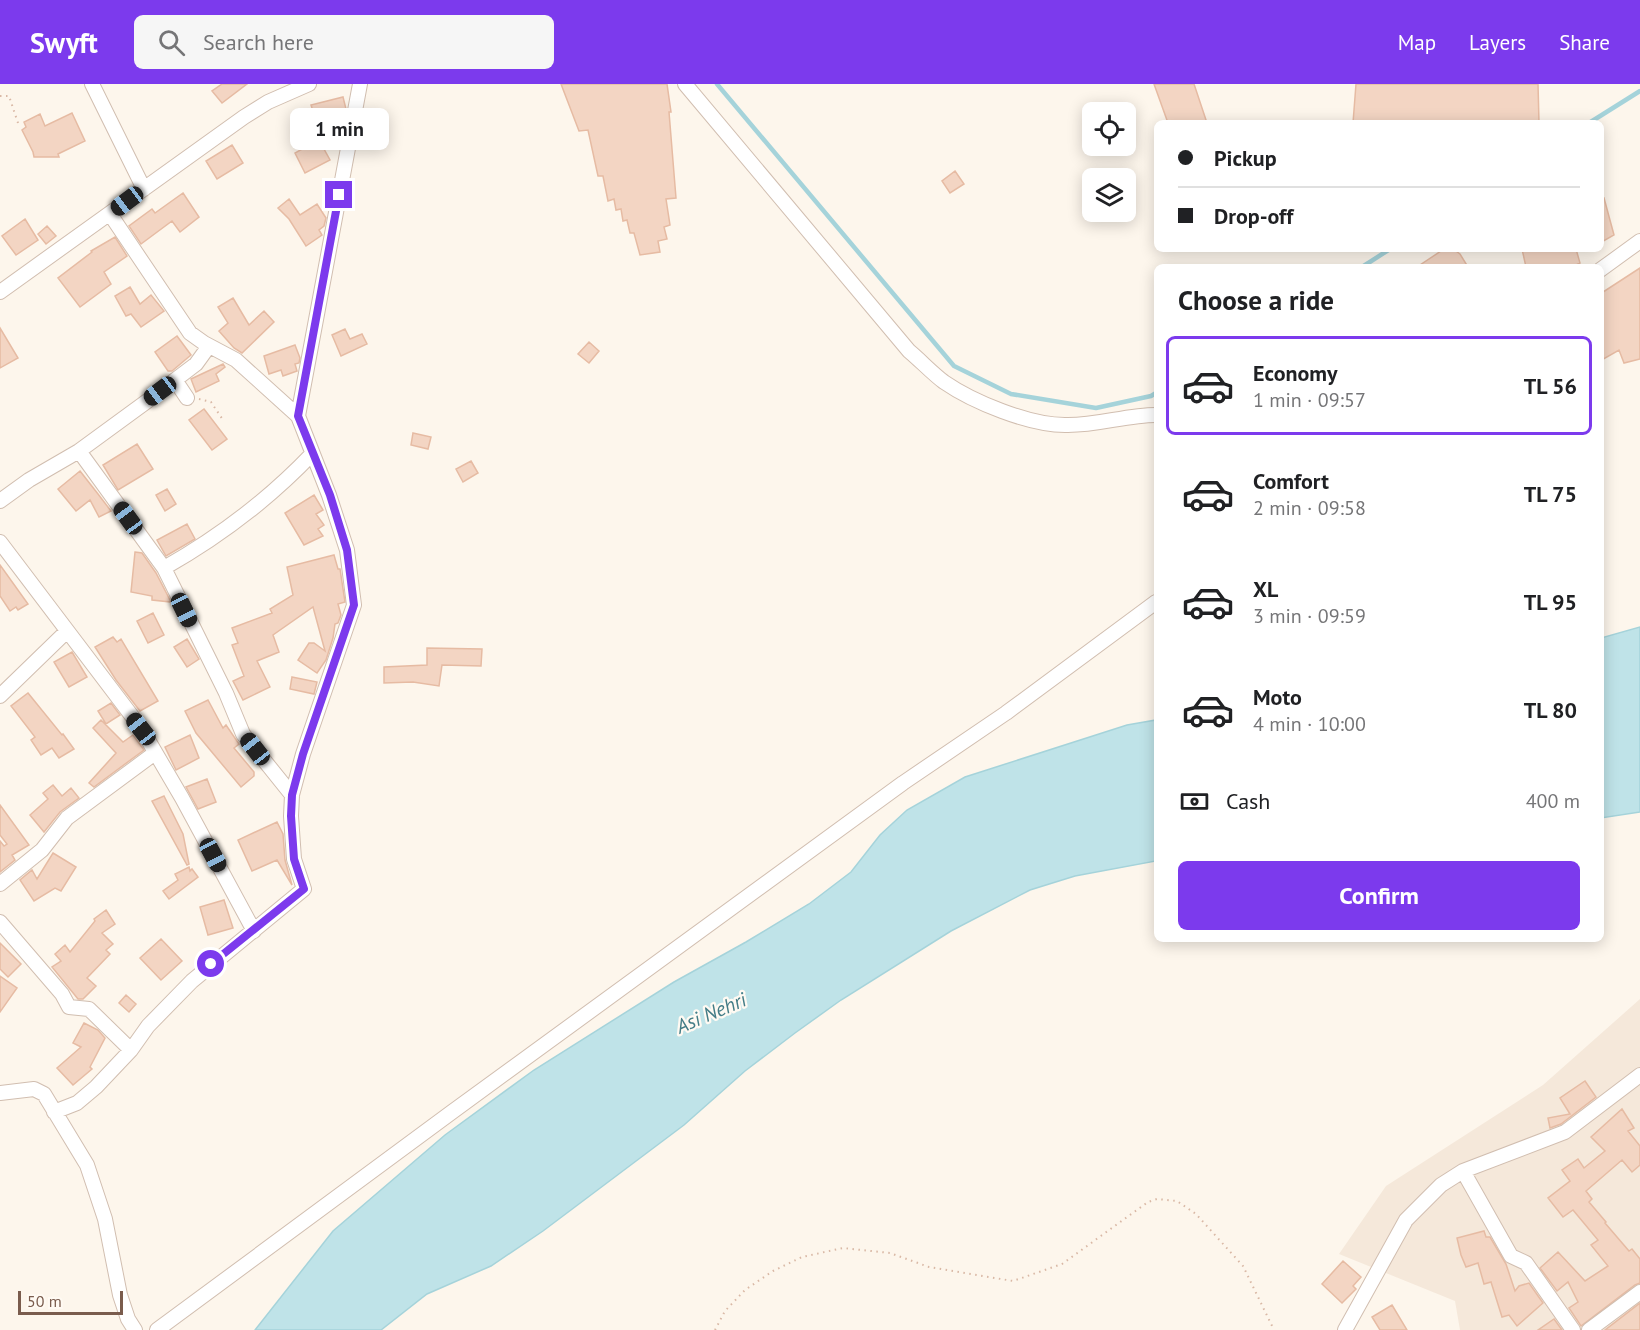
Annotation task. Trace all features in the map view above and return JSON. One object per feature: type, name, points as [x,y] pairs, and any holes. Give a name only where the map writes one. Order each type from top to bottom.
[{"type":"street","points":[[92,84],[144,189]]},
{"type":"street","points":[[0,292],[244,117],[268,102],[309,84]]},
{"type":"street","points":[[298,416],[360,84]]},
{"type":"street","points":[[684,84],[909,351],[943,381],[983,404],[1025,418],[1063,426],[1104,423],[1139,415],[1154,415]]},
{"type":"street","points":[[54,1112],[77,1103],[131,1050],[148,1026],[192,981],[304,889],[294,859],[292,795],[303,754],[354,605],[347,550],[330,495],[298,416],[236,360],[190,333],[110,214]]},
{"type":"street","points":[[1604,267],[1640,241]]},
{"type":"street","points":[[0,501],[29,480],[79,450],[175,380],[196,364],[209,346]]},
{"type":"street","points":[[175,380],[188,398]]},
{"type":"street","points":[[79,450],[164,568],[226,693],[243,734],[292,795]]},
{"type":"street","points":[[164,568],[200,548],[234,524],[293,474],[312,454]]},
{"type":"street","points":[[0,542],[141,729],[182,798],[254,931]]},
{"type":"street","points":[[157,1330],[461,1105],[894,790],[1006,713],[1154,603]]},
{"type":"street","points":[[0,696],[67,631]]},
{"type":"street","points":[[0,884],[42,850],[67,819],[155,753]]},
{"type":"street","points":[[0,922],[62,994],[69,1007],[89,1009],[131,1050]]},
{"type":"street","points":[[1345,1330],[1406,1220],[1441,1185],[1463,1171],[1565,1132],[1640,1075]]},
{"type":"street","points":[[0,1093],[34,1089],[44,1094],[87,1165],[105,1219],[120,1295],[135,1330]]},
{"type":"street","points":[[1463,1171],[1511,1256],[1526,1263],[1573,1330]]},
{"type":"street","points":[[1588,1330],[1640,1292]]},
{"type":"path","points":[[0,96],[9,96],[19,126]]},
{"type":"path","points":[[188,398],[211,402],[223,420]]},
{"type":"path","points":[[715,1330],[725,1311],[745,1290],[772,1271],[802,1257],[843,1248],[890,1253],[929,1267],[1013,1281],[1062,1264],[1148,1202],[1158,1199],[1177,1201],[1196,1215],[1243,1266],[1274,1330]]},
{"type":"shaded area","points":[[1640,999],[1640,1330],[1460,1330],[1455,1301],[1339,1254],[1386,1186],[1543,1085]]},
{"type":"water","points":[[1640,627],[1640,812],[1604,818],[1604,637]]},
{"type":"water","name":"Asi Nehri","points":[[1154,720],[1154,861],[1075,876],[1030,890],[951,931],[841,1000],[795,1033],[745,1071],[684,1125],[543,1231],[491,1266],[427,1294],[381,1330],[255,1330],[333,1231],[445,1135],[534,1070],[674,982],[809,904],[851,872],[880,835],[907,810],[965,777],[1127,725]]},
{"type":"building","points":[[222,84],[247,84],[222,103],[212,91]]},
{"type":"building","points":[[561,84],[667,84],[676,198],[666,199],[670,225],[664,227],[667,239],[658,241],[660,252],[640,255],[634,233],[630,233],[627,220],[623,221],[621,209],[616,210],[614,199],[608,201],[603,176],[598,176],[588,130],[579,131]]},
{"type":"building","points":[[1154,84],[1194,84],[1206,120],[1167,120]]},
{"type":"building","points":[[1356,84],[1538,84],[1539,120],[1353,120]]},
{"type":"building","points":[[343,97],[346,109],[345,118],[340,119],[342,129],[336,130],[339,145],[324,149],[330,160],[305,173],[295,153],[322,138],[311,105]]},
{"type":"building","points":[[72,113],[85,141],[58,154],[59,157],[34,157],[22,130],[26,127],[24,122],[40,114],[45,126]]},
{"type":"building","points":[[232,145],[243,163],[217,179],[206,161]]},
{"type":"building","points":[[955,171],[964,184],[950,193],[942,181]]},
{"type":"building","points":[[183,193],[199,217],[180,232],[172,221],[141,244],[129,226],[152,209],[155,213]]},
{"type":"building","points":[[1604,198],[1614,235],[1604,241]]},
{"type":"building","points":[[289,199],[300,215],[317,204],[326,218],[324,226],[319,230],[322,235],[306,246],[289,219],[278,208]]},
{"type":"building","points":[[25,219],[38,240],[16,255],[2,236]]},
{"type":"building","points":[[47,226],[56,236],[46,244],[38,234]]},
{"type":"building","points":[[115,237],[127,256],[104,272],[111,284],[80,307],[58,278],[91,251]]},
{"type":"building","points":[[1440,252],[1457,252],[1466,264],[1422,264]]},
{"type":"building","points":[[1523,252],[1577,252],[1580,263],[1578,264],[1525,264]]},
{"type":"building","points":[[1640,268],[1640,359],[1624,363],[1619,350],[1604,359],[1604,291]]},
{"type":"building","points":[[130,287],[140,304],[151,295],[164,311],[141,327],[131,314],[126,316],[115,296]]},
{"type":"building","points":[[233,298],[249,325],[264,311],[274,322],[242,353],[234,348],[219,331],[228,323],[218,307]]},
{"type":"building","points":[[0,328],[18,358],[0,368]]},
{"type":"building","points":[[345,329],[350,339],[362,334],[367,344],[341,356],[332,335]]},
{"type":"building","points":[[177,336],[191,355],[172,371],[168,371],[155,352]]},
{"type":"building","points":[[589,342],[599,351],[589,363],[578,354]]},
{"type":"building","points":[[295,345],[300,358],[299,363],[295,364],[297,371],[283,376],[281,370],[269,374],[264,356]]},
{"type":"building","points":[[223,364],[225,367],[216,374],[219,381],[196,392],[191,379]]},
{"type":"building","points":[[204,409],[227,439],[212,450],[189,420]]},
{"type":"building","points":[[413,433],[431,437],[428,449],[411,445]]},
{"type":"building","points":[[137,444],[153,469],[118,490],[103,465]]},
{"type":"building","points":[[471,461],[478,473],[463,482],[456,469]]},
{"type":"building","points":[[80,471],[111,511],[99,517],[90,500],[76,511],[58,489]]},
{"type":"building","points":[[167,489],[176,504],[165,511],[156,495]]},
{"type":"building","points":[[314,495],[323,510],[316,514],[324,525],[318,529],[323,536],[304,545],[285,513]]},
{"type":"building","points":[[187,524],[195,539],[166,556],[157,540]]},
{"type":"building","points":[[135,552],[142,553],[156,573],[171,602],[152,600],[152,596],[131,592]]},
{"type":"building","points":[[334,555],[338,569],[340,569],[345,602],[338,604],[341,615],[338,623],[335,624],[326,660],[317,673],[298,660],[309,643],[314,643],[325,651],[313,607],[273,635],[279,652],[257,661],[270,687],[243,700],[233,681],[244,676],[232,645],[238,643],[232,628],[272,613],[270,609],[293,595],[287,567]]},
{"type":"building","points":[[0,565],[28,604],[18,610],[16,607],[10,611],[0,596]]},
{"type":"building","points":[[153,613],[164,635],[148,643],[137,621]]},
{"type":"building","points":[[113,637],[117,642],[121,639],[158,701],[140,711],[116,680],[95,647]]},
{"type":"building","points":[[187,639],[199,659],[187,667],[174,647]]},
{"type":"building","points":[[427,648],[482,649],[481,666],[442,665],[439,686],[413,682],[384,683],[384,667],[427,665]]},
{"type":"building","points":[[72,652],[87,677],[69,687],[54,662]]},
{"type":"building","points":[[292,677],[317,682],[314,694],[290,689]]},
{"type":"building","points":[[28,693],[74,749],[59,758],[52,748],[41,755],[31,740],[35,737],[11,706]]},
{"type":"building","points":[[208,700],[223,728],[226,725],[239,744],[234,748],[254,772],[254,776],[241,787],[196,733],[185,711]]},
{"type":"building","points":[[111,703],[120,715],[106,724],[98,711]]},
{"type":"building","points":[[101,720],[123,742],[133,735],[144,750],[94,787],[89,783],[116,753],[93,728]]},
{"type":"building","points":[[190,735],[199,758],[176,770],[165,747]]},
{"type":"building","points":[[207,779],[216,802],[198,809],[186,787]]},
{"type":"building","points":[[53,785],[62,796],[71,788],[79,798],[60,812],[44,832],[30,815],[48,799],[43,793]]},
{"type":"building","points":[[164,796],[183,834],[189,864],[187,865],[152,801]]},
{"type":"building","points":[[0,805],[29,845],[12,855],[15,860],[0,872],[0,841],[4,846],[7,844],[0,835]]},
{"type":"building","points":[[277,822],[283,834],[285,860],[292,885],[277,860],[252,871],[238,840]]},
{"type":"building","points":[[53,853],[76,867],[61,891],[55,888],[34,901],[20,880],[32,870],[37,879]]},
{"type":"building","points":[[189,867],[190,871],[192,869],[198,877],[169,899],[163,891],[178,880],[175,874]]},
{"type":"building","points":[[224,900],[233,928],[208,935],[200,907]]},
{"type":"building","points":[[106,910],[115,924],[102,933],[113,944],[106,950],[110,954],[87,978],[96,986],[83,999],[78,999],[52,967],[61,961],[55,954],[65,945],[70,952],[95,921],[94,919]]},
{"type":"building","points":[[161,939],[182,961],[161,980],[140,958]]},
{"type":"building","points":[[0,943],[21,964],[8,977],[0,969]]},
{"type":"building","points":[[0,976],[17,988],[0,1012]]},
{"type":"building","points":[[126,995],[136,1004],[129,1012],[119,1003]]},
{"type":"building","points":[[84,1023],[98,1030],[105,1038],[90,1067],[92,1069],[73,1085],[57,1068],[81,1047],[73,1043]]},
{"type":"building","points":[[1585,1081],[1596,1097],[1561,1124],[1550,1128],[1548,1118],[1570,1114],[1560,1098]]},
{"type":"building","points":[[1622,1109],[1634,1128],[1628,1131],[1640,1146],[1640,1165],[1632,1172],[1622,1160],[1586,1191],[1592,1199],[1589,1202],[1605,1223],[1629,1251],[1632,1249],[1640,1259],[1640,1283],[1581,1326],[1569,1308],[1578,1302],[1568,1282],[1557,1291],[1540,1268],[1558,1252],[1585,1281],[1608,1266],[1591,1245],[1598,1240],[1573,1210],[1563,1217],[1548,1198],[1570,1181],[1562,1170],[1578,1159],[1584,1168],[1605,1151],[1591,1137]]},
{"type":"building","points":[[1484,1231],[1506,1264],[1515,1291],[1519,1286],[1529,1283],[1543,1303],[1517,1326],[1509,1315],[1502,1317],[1491,1282],[1484,1284],[1478,1263],[1466,1267],[1461,1255],[1457,1238]]},
{"type":"building","points":[[1343,1261],[1361,1277],[1353,1286],[1356,1289],[1342,1303],[1322,1284]]},
{"type":"building","points":[[1640,1303],[1640,1330],[1605,1330]]},
{"type":"building","points":[[1392,1305],[1407,1330],[1380,1330],[1372,1317]]},
{"type":"building","points":[[1554,1319],[1562,1330],[1538,1330]]},
{"type":"waterway","points":[[717,84],[954,366],[1011,394],[1096,408],[1154,394]]},
{"type":"waterway","points":[[1594,120],[1640,91]]},
{"type":"waterway","points":[[1367,264],[1385,252]]},
{"type":"route","points":[[211,964],[254,931],[285,902],[304,889],[294,859],[292,795],[303,754],[354,605],[347,550],[330,495],[298,416],[339,195]]}]
